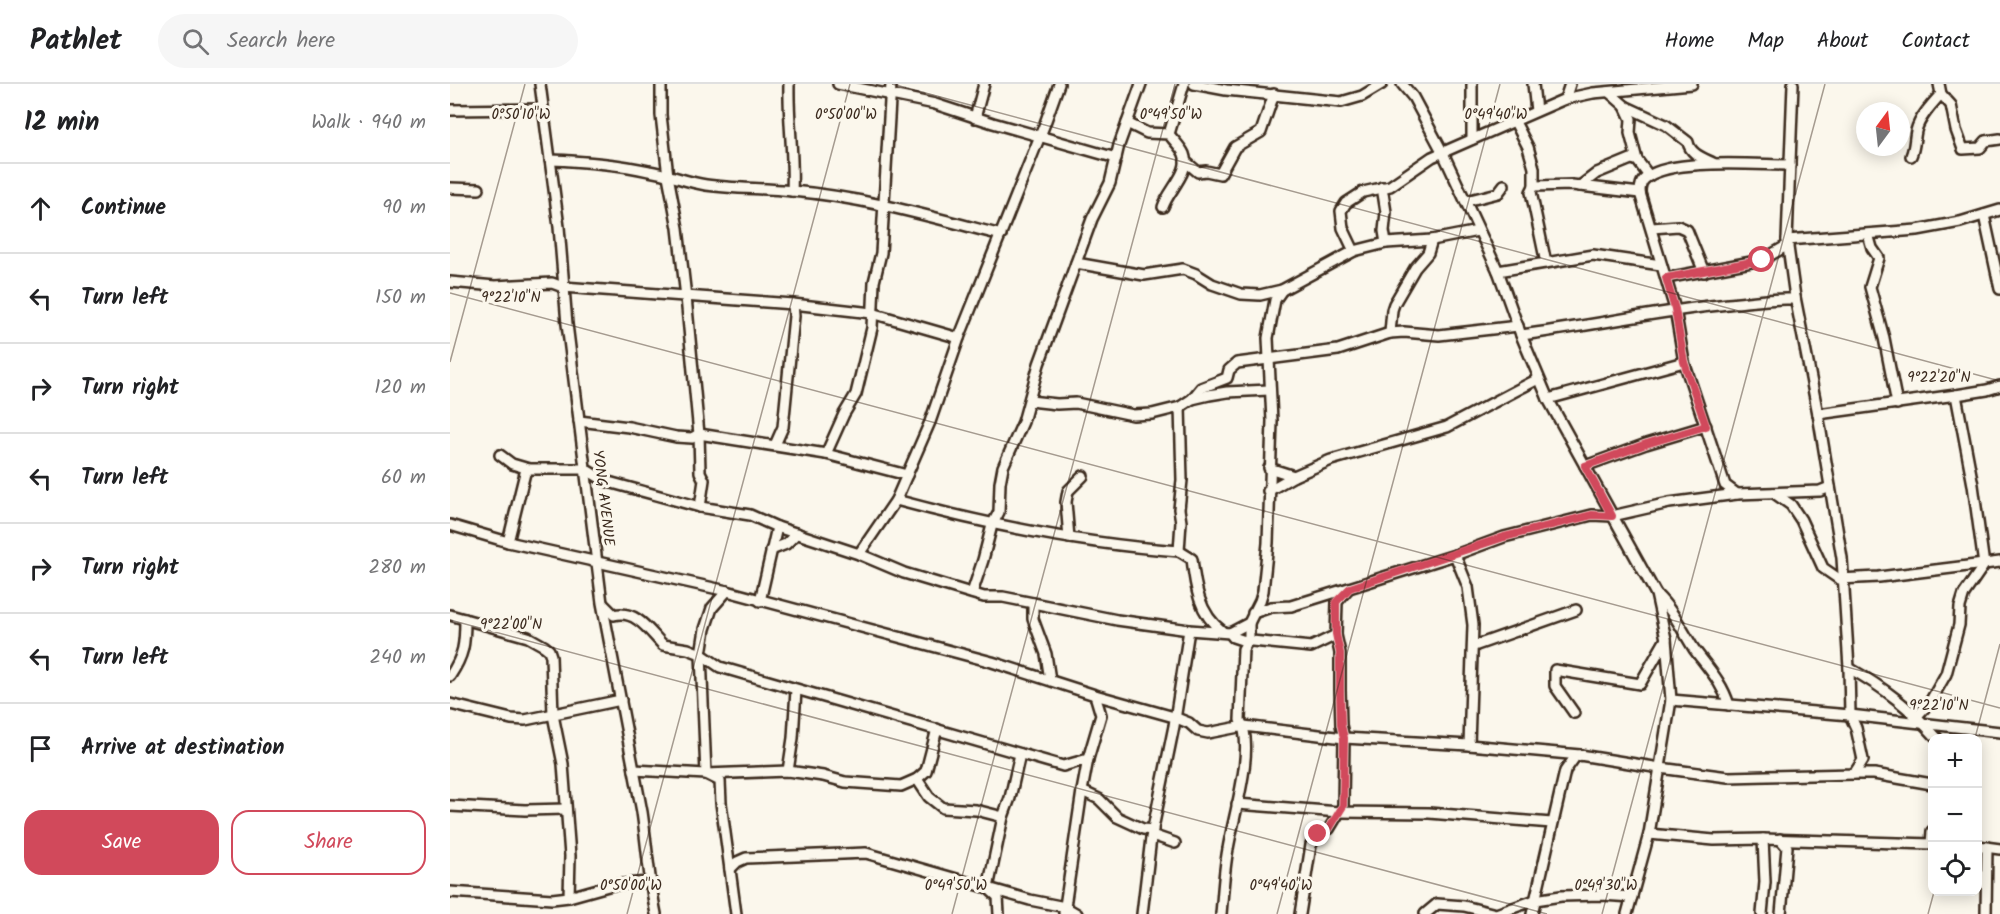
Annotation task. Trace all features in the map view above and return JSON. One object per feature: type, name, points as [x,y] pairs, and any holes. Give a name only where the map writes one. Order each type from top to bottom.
[{"type":"street","name":"YONG AVENUE","points":[[540,84],[559,227],[563,287],[602,603],[647,842],[649,882],[656,914]]},
{"type":"street","points":[[661,84],[661,115],[668,176],[678,228],[699,434],[700,472],[704,480],[700,507]]},
{"type":"street","points":[[789,84],[789,116],[793,151],[792,191]]},
{"type":"street","points":[[838,84],[890,89],[975,118],[1116,158]]},
{"type":"street","points":[[975,118],[984,84]]},
{"type":"street","points":[[859,555],[896,500],[930,422],[959,338],[1059,84]]},
{"type":"street","points":[[972,592],[993,523],[999,512],[1003,467],[1023,422],[1049,335],[1076,263],[1096,210],[1110,183],[1141,84]]},
{"type":"street","points":[[1169,134],[1184,84]]},
{"type":"street","points":[[1194,84],[1226,90],[1341,102],[1362,96],[1382,84]]},
{"type":"street","points":[[1402,84],[1413,97],[1466,201],[1498,272],[1538,379],[1656,594],[1666,639],[1671,700],[1649,834],[1627,914]]},
{"type":"street","points":[[1472,84],[1472,139]]},
{"type":"street","points":[[1533,84],[1536,111]]},
{"type":"street","points":[[1565,99],[1570,84]]},
{"type":"street","points":[[1354,251],[1342,228],[1341,211],[1346,203],[1363,192],[1390,186],[1432,157],[1565,99],[1692,84]]},
{"type":"street","points":[[1793,84],[1788,242],[1795,297],[1818,414],[1842,558],[1850,715],[1856,728],[1863,760],[1854,774]]},
{"type":"street","points":[[826,454],[843,414],[856,394],[868,351],[872,328],[874,282],[881,253],[890,89]]},
{"type":"street","points":[[1911,156],[1915,147],[1916,131],[1940,89],[1951,105],[1963,149],[1980,148],[1986,141],[2000,139]]},
{"type":"street","points":[[1609,92],[1625,106],[1666,125],[1688,142],[1689,147],[1700,157],[1718,165]]},
{"type":"street","points":[[1185,161],[1198,172],[1220,174],[1235,147],[1261,132],[1274,94]]},
{"type":"street","points":[[1625,106],[1631,119],[1630,133],[1637,160],[1649,176]]},
{"type":"street","points":[[450,110],[543,109]]},
{"type":"street","points":[[1514,120],[1528,147],[1534,168],[1534,186],[1531,192],[1546,263]]},
{"type":"street","points":[[1127,123],[1147,133],[1169,134]]},
{"type":"street","points":[[1163,207],[1166,196],[1185,168],[1184,155],[1169,134]]},
{"type":"street","points":[[1581,186],[1598,173],[1631,159],[1637,160]]},
{"type":"street","points":[[550,160],[649,171],[683,181],[708,185],[792,191],[883,206],[1001,235]]},
{"type":"street","points":[[1737,494],[1725,485],[1684,362],[1675,309],[1640,193],[1641,184],[1658,171],[1693,165],[1790,165]]},
{"type":"street","points":[[1466,201],[1498,193],[1504,185]]},
{"type":"street","points":[[1534,186],[1581,186],[1640,193]]},
{"type":"street","points":[[1382,187],[1386,212],[1384,231],[1386,243]]},
{"type":"street","points":[[450,188],[479,189]]},
{"type":"street","points":[[1666,278],[1762,260],[1788,242],[1917,230],[2000,210]]},
{"type":"street","points":[[1984,215],[2000,289]]},
{"type":"street","points":[[1652,228],[1678,226],[1687,230],[1704,272]]},
{"type":"street","points":[[1076,263],[1144,275],[1183,269],[1212,284],[1241,294],[1260,295],[1282,290],[1354,251],[1386,243],[1432,240],[1478,231]]},
{"type":"street","points":[[1868,234],[1872,248],[1879,258],[1870,287],[1884,338],[1897,404]]},
{"type":"street","points":[[1390,333],[1394,304],[1415,268],[1428,253],[1432,240]]},
{"type":"street","points":[[1498,272],[1593,255],[1661,266]]},
{"type":"street","points":[[450,282],[495,286],[552,283],[563,287],[793,304],[872,313],[959,338]]},
{"type":"street","points":[[1221,914],[1227,851],[1243,772],[1246,743],[1244,726],[1240,720],[1243,649],[1249,639],[1248,622],[1263,591],[1268,543],[1272,421],[1268,338],[1275,300],[1282,290]]},
{"type":"street","points":[[1030,401],[1057,404],[1076,403],[1133,415],[1152,414],[1180,407],[1192,399],[1201,388],[1227,378],[1229,370],[1237,363],[1338,350],[1390,333],[1439,335],[1595,325],[1675,309],[1795,297]]},
{"type":"street","points":[[775,445],[783,427],[794,316],[793,304]]},
{"type":"street","points":[[1548,399],[1684,362]]},
{"type":"street","points":[[1268,491],[1294,476],[1331,460],[1448,427],[1538,379]]},
{"type":"street","points":[[1818,414],[1956,395],[2000,386]]},
{"type":"street","points":[[1192,399],[1227,392],[1269,390]]},
{"type":"street","points":[[1920,719],[1946,674],[1951,660],[1964,594],[1984,565],[1973,485],[1956,395]]},
{"type":"street","points":[[1179,551],[1182,480],[1180,407]]},
{"type":"street","points":[[579,421],[629,427],[676,437],[692,438],[699,434],[788,447],[826,454],[907,475]]},
{"type":"street","points":[[1585,466],[1706,426]]},
{"type":"street","points":[[783,427],[788,447]]},
{"type":"street","points":[[500,455],[512,464],[529,469],[585,469],[605,481],[700,507],[750,515],[904,573],[984,597],[1003,597],[1117,620],[1189,630],[1226,632],[1248,622]]},
{"type":"street","points":[[1269,468],[1294,476]]},
{"type":"street","points":[[508,542],[525,473],[529,469]]},
{"type":"street","points":[[1070,538],[1066,502],[1068,491],[1083,476]]},
{"type":"street","points":[[1253,613],[1271,607],[1291,606],[1455,555],[1504,537],[1592,515],[1612,516],[1670,503],[1737,494],[1820,491],[1830,487]]},
{"type":"street","points":[[1774,493],[1791,505],[1823,568],[1832,576],[1842,579],[1879,577],[2000,562]]},
{"type":"street","points":[[896,500],[941,512],[1070,538],[1110,545],[1179,551],[1192,559],[1196,591],[1211,622],[1233,637],[1311,646],[1336,634]]},
{"type":"street","points":[[450,525],[508,542],[727,591],[992,662],[1174,717],[1208,733],[1244,726],[1344,738],[1469,745],[1580,755],[1728,777],[1874,774],[1928,783]]},
{"type":"street","points":[[760,601],[777,527]]},
{"type":"street","points":[[771,550],[786,544],[797,533]]},
{"type":"street","points":[[1455,555],[1468,587],[1474,646],[1469,745]]},
{"type":"street","points":[[1300,914],[1311,845],[1318,834],[1329,829],[1343,806],[1344,738],[1341,725],[1340,653],[1336,634],[1336,602],[1350,588]]},
{"type":"street","points":[[706,774],[701,654],[705,629],[712,608],[727,591]]},
{"type":"street","points":[[1656,594],[1667,604],[1695,650],[1716,676],[1729,705]]},
{"type":"street","points":[[1326,595],[1336,602]]},
{"type":"street","points":[[602,603],[614,615],[627,614],[636,619],[647,627],[663,645],[688,649],[701,654],[720,667],[1063,766],[1088,759]]},
{"type":"street","points":[[1033,603],[1033,619],[1046,654],[1050,680]]},
{"type":"street","points":[[1474,646],[1576,610]]},
{"type":"street","points":[[450,615],[528,637],[549,650],[553,715],[563,764],[570,856],[569,897]]},
{"type":"street","points":[[450,676],[463,651],[465,619]]},
{"type":"street","points":[[1142,914],[1152,832],[1174,726],[1189,630]]},
{"type":"street","points":[[1574,713],[1555,686],[1555,670],[1640,684],[1666,639]]},
{"type":"street","points":[[1849,668],[1894,696],[1933,734]]},
{"type":"street","points":[[788,771],[796,690]]},
{"type":"street","points":[[1064,911],[1088,759],[1101,715],[1095,695]]},
{"type":"street","points":[[450,704],[518,720],[621,700]]},
{"type":"street","points":[[1671,700],[1920,719],[2000,732]]},
{"type":"street","points":[[1101,715],[1120,702]]},
{"type":"street","points":[[634,770],[706,774],[788,771],[845,782],[901,786],[917,779],[926,771],[937,729]]},
{"type":"street","points":[[988,888],[1003,816],[1016,776],[1020,754]]},
{"type":"street","points":[[1532,914],[1565,771],[1575,757],[1580,755]]},
{"type":"street","points":[[706,774],[720,781],[736,914]]},
{"type":"street","points":[[917,779],[930,797],[943,808],[976,810],[1003,816]]},
{"type":"street","points":[[1082,791],[1099,799],[1117,817],[1128,824],[1175,843]]},
{"type":"street","points":[[1236,804],[1339,812],[1429,813],[1552,823]]},
{"type":"street","points":[[450,806],[525,810],[566,809]]},
{"type":"street","points":[[1649,834],[1714,840],[1780,839],[1928,844]]},
{"type":"street","points":[[1762,914],[1765,882],[1763,839]]},
{"type":"street","points":[[1780,839],[1787,847],[1781,914]]},
{"type":"street","points":[[728,846],[738,855],[746,858]]},
{"type":"street","points":[[1986,914],[1982,847],[2000,849]]},
{"type":"street","points":[[730,869],[737,862],[746,858],[866,853],[1077,914]]},
{"type":"street","points":[[450,892],[545,899],[569,897],[612,885],[649,882]]},
{"type":"street","points":[[988,888],[998,897],[999,914]]},
{"type":"street","points":[[1425,914],[1437,904],[1496,914],[1535,900],[1582,896],[1632,897]]},
{"type":"route","points":[[1318,834],[1329,829],[1343,806],[1344,738],[1341,725],[1340,653],[1336,634],[1336,602],[1350,588],[1504,537],[1592,515],[1612,516],[1585,466],[1706,426],[1684,362],[1675,309],[1666,278],[1762,260]]}]
